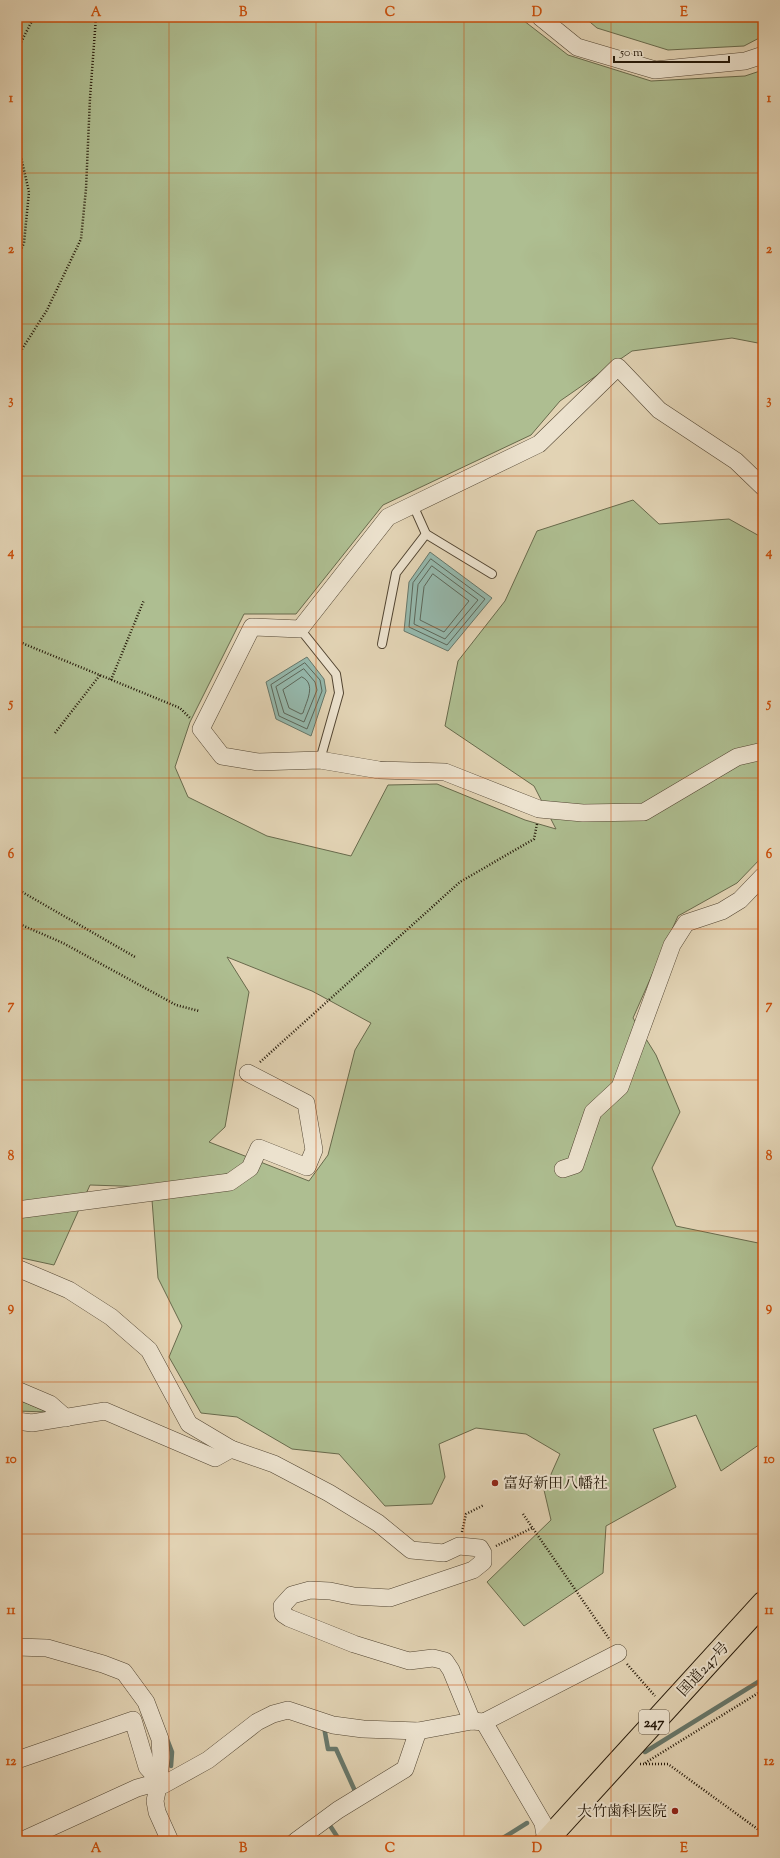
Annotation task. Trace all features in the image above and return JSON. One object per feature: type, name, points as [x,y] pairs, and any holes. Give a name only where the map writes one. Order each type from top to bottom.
[{"type":"highway","name":"国道247号","points":[[546,1841],[763,1603]]},
{"type":"street","points":[[540,17],[577,47],[655,70],[745,61],[763,55]]},
{"type":"street","points":[[763,486],[736,461],[658,410],[618,367],[539,444],[388,517],[300,629],[252,627],[201,729],[222,756],[258,762],[320,760],[379,770],[445,772],[539,809],[584,813],[644,812],[737,757],[763,751]]},
{"type":"street","points":[[563,1169],[575,1164],[592,1112],[620,1087],[672,944],[686,923],[722,911],[740,900],[763,876]]},
{"type":"street","points":[[17,1210],[230,1182],[250,1168],[259,1148],[307,1167],[314,1150],[306,1103],[248,1073]]},
{"type":"street","points":[[17,1268],[69,1290],[111,1317],[149,1350],[189,1424],[231,1449],[274,1464],[329,1493],[378,1523],[411,1550],[444,1552],[459,1546],[480,1548],[483,1553],[483,1562],[473,1570],[390,1598],[354,1596],[330,1591],[310,1590],[292,1595],[282,1606],[283,1614],[289,1618],[354,1644],[408,1661],[433,1658],[445,1661],[478,1722],[543,1823],[546,1841]]},
{"type":"street","points":[[17,1390],[50,1404],[66,1418]]},
{"type":"street","points":[[17,1421],[32,1423],[105,1411],[215,1458],[231,1449]]},
{"type":"street","points":[[17,1647],[47,1648],[103,1664],[124,1672],[146,1702],[160,1739],[161,1757],[159,1782],[154,1801],[157,1812],[170,1841]]},
{"type":"street","points":[[17,1760],[133,1720],[147,1767],[163,1785],[208,1760],[257,1722],[273,1714],[288,1710],[333,1725],[363,1729],[418,1731],[478,1722],[618,1653]]},
{"type":"street","points":[[296,1841],[338,1810],[405,1769],[418,1731]]},
{"type":"street","points":[[20,1841],[136,1788],[159,1782]]},
{"type":"lane","points":[[413,505],[426,534],[492,574]]},
{"type":"lane","points":[[382,644],[396,573],[426,534]]},
{"type":"lane","points":[[300,629],[336,674],[339,693],[320,760]]},
{"type":"path","points":[[17,50],[34,17]]},
{"type":"path","points":[[17,357],[47,310],[81,239],[86,189],[90,98],[96,17]]},
{"type":"path","points":[[17,151],[21,157],[29,192],[24,243],[17,258]]},
{"type":"path","points":[[111,680],[144,600]]},
{"type":"path","points":[[17,641],[180,708],[201,729]]},
{"type":"path","points":[[55,733],[100,675]]},
{"type":"path","points":[[248,1073],[460,882],[534,840],[539,809]]},
{"type":"path","points":[[17,889],[135,957]]},
{"type":"path","points":[[17,923],[63,943],[176,1005],[199,1011]]},
{"type":"path","points":[[459,1546],[466,1514],[484,1505]]},
{"type":"path","points":[[522,1514],[618,1653],[645,1686],[667,1708]]},
{"type":"path","points":[[483,1553],[532,1528]]},
{"type":"path","points":[[645,1764],[763,1690]]},
{"type":"path","points":[[638,1765],[668,1764],[763,1833]]},
{"type":"green space","points":[[17,17],[519,17],[568,55],[651,81],[745,76],[763,70],[763,344],[732,338],[632,351],[560,401],[531,435],[383,505],[296,614],[244,614],[190,722],[175,767],[188,797],[267,836],[351,856],[388,785],[437,784],[525,820],[556,829],[534,786],[445,726],[458,661],[505,601],[537,531],[633,500],[659,524],[729,519],[763,538],[763,680],[761,706],[763,708],[763,856],[737,883],[678,916],[633,1018],[656,1055],[680,1112],[652,1168],[676,1226],[763,1244],[763,1442],[721,1471],[696,1415],[653,1429],[676,1487],[606,1526],[603,1573],[524,1626],[487,1582],[551,1520],[544,1490],[560,1454],[526,1434],[476,1428],[439,1444],[445,1477],[432,1504],[385,1506],[339,1454],[292,1449],[237,1417],[201,1413],[169,1357],[182,1326],[158,1278],[151,1187],[90,1185],[54,1265],[17,1257]],"holes":[[[227,957],[312,991],[371,1023],[355,1050],[328,1155],[309,1181],[209,1142],[225,1127],[249,992]]]},
{"type":"green space","points":[[584,17],[763,17],[763,36],[744,46],[668,50],[597,28]]},
{"type":"green space","points":[[17,1399],[47,1412],[17,1411]]},
{"type":"water","points":[[430,552],[492,598],[448,651],[404,631],[409,582]]},
{"type":"water","points":[[307,657],[324,679],[326,691],[311,736],[276,719],[266,682]]},
{"type":"waterway","points":[[645,1752],[763,1679]]},
{"type":"waterway","points":[[324,1727],[328,1749],[336,1749],[355,1791],[352,1794]]},
{"type":"waterway","points":[[167,1739],[172,1752],[171,1766]]},
{"type":"waterway","points":[[327,1821],[340,1841]]},
{"type":"waterway","points":[[498,1841],[527,1823]]},
{"type":"waterway","points":[[284,1841],[292,1836]]},
{"type":"place","name":"富好新田八幡社","points":[[495,1483]]},
{"type":"place","name":"大竹歯科医院","points":[[675,1811]]}]
